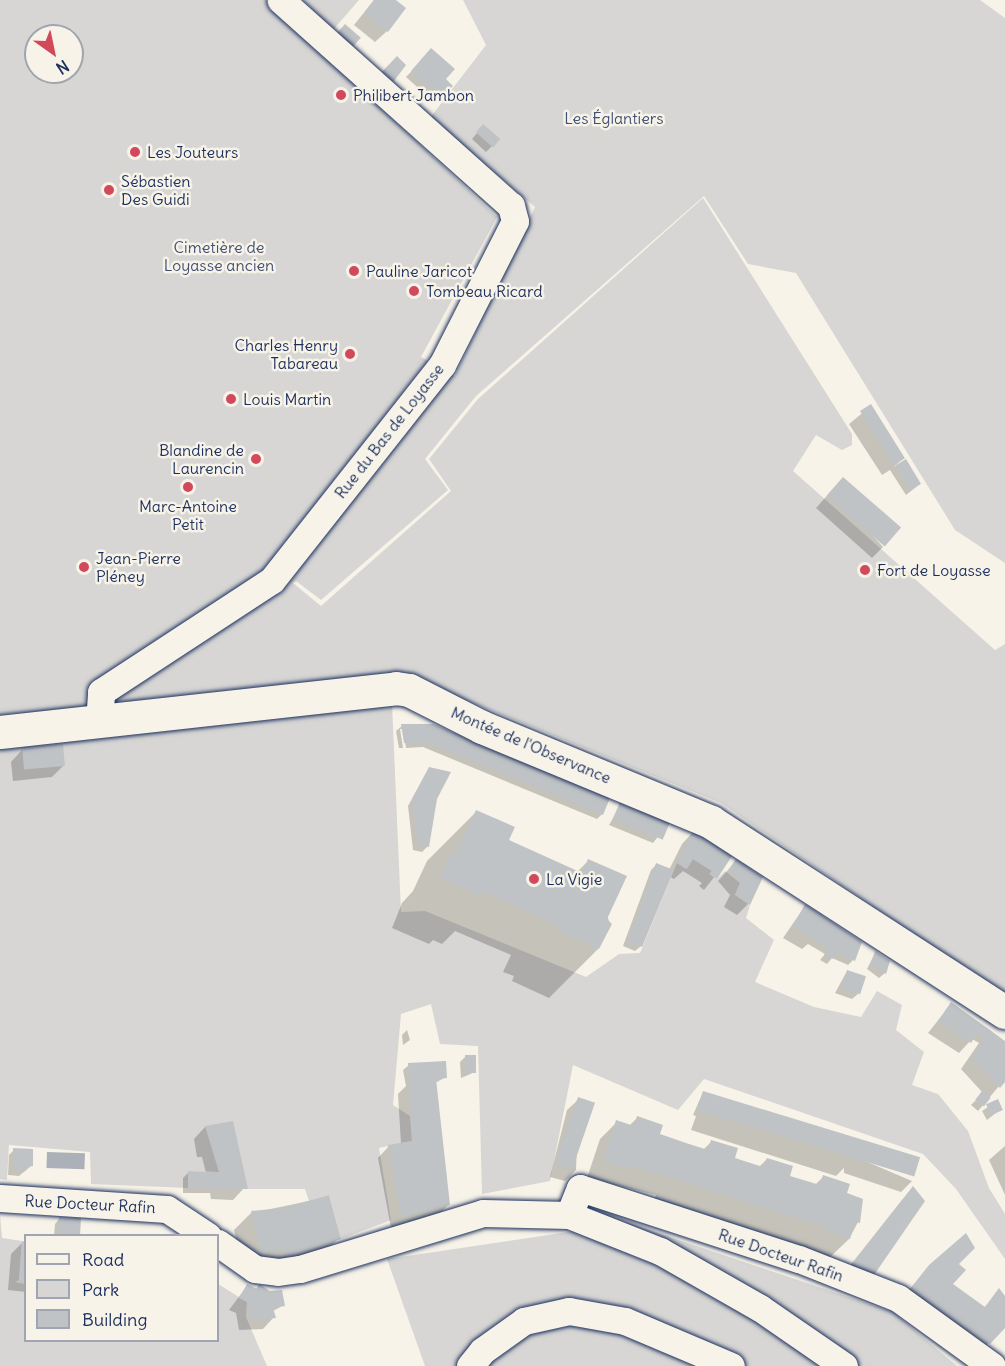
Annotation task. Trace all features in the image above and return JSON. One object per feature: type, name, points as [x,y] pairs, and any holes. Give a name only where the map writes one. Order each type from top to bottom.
[{"type":"street","name":"Rue du Bas de Loyasse","points":[[99,723],[100,692],[272,580],[442,365],[515,220],[511,206],[281,0]]},
{"type":"street","name":"Montée de l'Observance","points":[[0,732],[99,723],[396,688],[409,690],[482,727],[711,822],[1005,1012]]},
{"type":"street","name":"Rue Docteur Rafin","points":[[569,1215],[580,1188],[799,1259],[898,1298],[992,1366]]},
{"type":"street","name":"Rue Docteur Rafin","points":[[0,1198],[167,1209],[205,1234]]},
{"type":"street","points":[[219,1244],[255,1269],[278,1272],[300,1269],[483,1213],[569,1215],[660,1251],[760,1308],[844,1366]]},
{"type":"street","points":[[470,1366],[482,1351],[524,1321],[569,1311],[626,1321],[731,1366]]},
{"type":"green space","points":[[0,0],[266,0],[497,217],[421,357],[455,376],[535,207],[430,118],[486,45],[463,0],[980,0],[1005,18],[1005,563],[955,530],[796,273],[748,264],[704,196],[476,396],[425,459],[448,490],[321,600],[296,581],[293,583],[321,606],[451,491],[429,459],[478,399],[703,198],[852,434],[852,445],[842,450],[816,435],[793,471],[995,650],[1005,644],[1005,996],[721,803],[416,680],[391,680],[401,912],[425,911],[586,977],[619,954],[640,953],[677,863],[686,869],[693,859],[712,871],[709,874],[717,879],[725,871],[740,883],[735,895],[750,905],[746,918],[774,940],[755,982],[814,1007],[861,1017],[877,991],[902,1005],[896,1030],[924,1052],[912,1085],[938,1094],[968,1131],[989,1188],[1005,1214],[1005,1259],[956,1189],[923,1154],[704,1079],[678,1110],[573,1065],[550,1181],[482,1194],[478,1046],[440,1044],[431,1004],[401,1014],[393,1105],[410,1116],[412,1141],[379,1148],[391,1220],[341,1239],[329,1195],[309,1201],[305,1189],[248,1189],[218,1172],[188,1171],[188,1188],[91,1184],[90,1152],[9,1145],[7,1180],[0,1179]]},
{"type":"green space","points":[[303,0],[359,0],[333,30]]},
{"type":"green space","points":[[0,1214],[2,1238],[22,1241],[19,1280],[15,1282],[24,1284],[24,1342],[219,1342],[219,1285],[247,1302],[246,1317],[267,1366],[0,1366]]},
{"type":"green space","points":[[628,1223],[893,1312],[957,1366],[425,1366],[387,1259]]},
{"type":"shaded area","points":[[47,1152],[85,1153],[84,1169],[46,1168]]},
{"type":"building","points":[[374,0],[396,0],[406,8],[388,32],[364,13]]},
{"type":"building","points":[[345,24],[361,38],[350,50],[335,36]]},
{"type":"building","points":[[431,48],[455,69],[446,79],[453,86],[441,99],[411,71]]},
{"type":"building","points":[[397,56],[406,65],[391,85],[379,75]]},
{"type":"building","points":[[483,124],[500,139],[493,147],[476,132]]},
{"type":"building","points":[[871,404],[905,458],[894,465],[860,411]]},
{"type":"building","points":[[906,459],[921,484],[911,490],[896,465]]},
{"type":"building","points":[[843,477],[901,528],[885,546],[827,496]]},
{"type":"building","points":[[401,724],[433,724],[610,798],[603,815],[429,743],[404,743]]},
{"type":"building","points":[[63,744],[65,766],[24,769],[22,748]]},
{"type":"building","points":[[429,767],[451,772],[437,799],[429,847],[418,845],[412,799]]},
{"type":"building","points":[[620,802],[670,823],[663,840],[613,819]]},
{"type":"building","name":"La Vigie","points":[[476,810],[515,827],[509,840],[582,873],[588,859],[627,876],[607,919],[612,924],[599,949],[560,932],[562,927],[482,891],[480,896],[440,878],[450,852],[456,855]]},
{"type":"building","points":[[693,831],[732,856],[717,879],[709,874],[712,871],[693,859],[687,869],[677,863]]},
{"type":"building","points":[[736,859],[763,877],[750,905],[735,895],[740,883],[729,869]]},
{"type":"building","points":[[656,863],[674,870],[642,947],[628,941]]},
{"type":"building","points":[[805,904],[862,942],[855,961],[835,952],[833,959],[824,955],[829,949],[793,926]]},
{"type":"building","points":[[875,951],[890,961],[886,974],[871,964]]},
{"type":"building","points":[[847,970],[866,976],[860,994],[841,988]]},
{"type":"building","points":[[951,1002],[1005,1041],[1005,1082],[1000,1088],[971,1057],[985,1039],[977,1034],[971,1043],[938,1021]]},
{"type":"building","points":[[465,1055],[476,1055],[476,1073],[465,1073]]},
{"type":"building","points":[[446,1061],[447,1078],[436,1079],[450,1205],[402,1217],[388,1145],[412,1141],[408,1063]]},
{"type":"building","points":[[703,1091],[920,1157],[914,1176],[697,1110]]},
{"type":"building","points":[[982,1091],[991,1098],[984,1106],[975,1100]]},
{"type":"building","points":[[578,1097],[595,1103],[572,1170],[555,1164]]},
{"type":"building","points":[[998,1099],[1003,1110],[991,1115],[986,1104]]},
{"type":"building","points":[[637,1116],[663,1125],[660,1134],[686,1143],[708,1150],[711,1140],[738,1148],[735,1158],[763,1167],[767,1158],[793,1166],[790,1176],[820,1185],[823,1175],[850,1184],[847,1193],[863,1199],[860,1223],[855,1222],[850,1239],[824,1231],[826,1227],[630,1165],[629,1169],[603,1161],[616,1120],[634,1126]]},
{"type":"building","points":[[233,1121],[248,1189],[188,1188],[188,1171],[219,1172],[205,1126]]},
{"type":"building","points":[[13,1148],[33,1149],[33,1166],[26,1167],[26,1171],[13,1170]]},
{"type":"building","points":[[913,1186],[925,1201],[874,1275],[851,1266]]},
{"type":"building","points":[[329,1195],[341,1239],[285,1257],[284,1250],[261,1253],[251,1211],[283,1208]]},
{"type":"building","points":[[59,1217],[81,1218],[80,1234],[58,1234]]},
{"type":"building","points":[[966,1233],[975,1248],[959,1264],[966,1270],[953,1284],[985,1307],[999,1288],[1005,1296],[1005,1328],[990,1344],[910,1289],[929,1265]]},
{"type":"building","points":[[22,1241],[24,1242],[24,1280],[19,1280]]},
{"type":"building","points":[[247,1284],[257,1289],[259,1284],[270,1291],[282,1290],[285,1306],[273,1308],[276,1318],[250,1320],[247,1302],[239,1298]]},
{"type":"place","name":"Philibert Jambon","points":[[341,95]]},
{"type":"place","name":"Les Jouteurs","points":[[135,152]]},
{"type":"place","name":"Sébastien Des Guidi","points":[[109,190]]},
{"type":"place","name":"Pauline Jaricot","points":[[354,271]]},
{"type":"place","name":"Tombeau Ricard","points":[[414,291]]},
{"type":"place","name":"Charles Henry Tabareau","points":[[350,354]]},
{"type":"place","name":"Louis Martin","points":[[231,399]]},
{"type":"place","name":"Blandine de Laurencin","points":[[256,459]]},
{"type":"place","name":"Marc-Antoine Petit","points":[[188,487]]},
{"type":"place","name":"Jean-Pierre Pléney","points":[[84,567]]},
{"type":"place","name":"Fort de Loyasse","points":[[865,570]]},
{"type":"place","name":"La Vigie","points":[[534,879]]},
{"type":"park label","name":"Les Églantiers","points":[[614,118]]},
{"type":"park label","name":"Cimetière de Loyasse ancien","points":[[219,256]]}]
